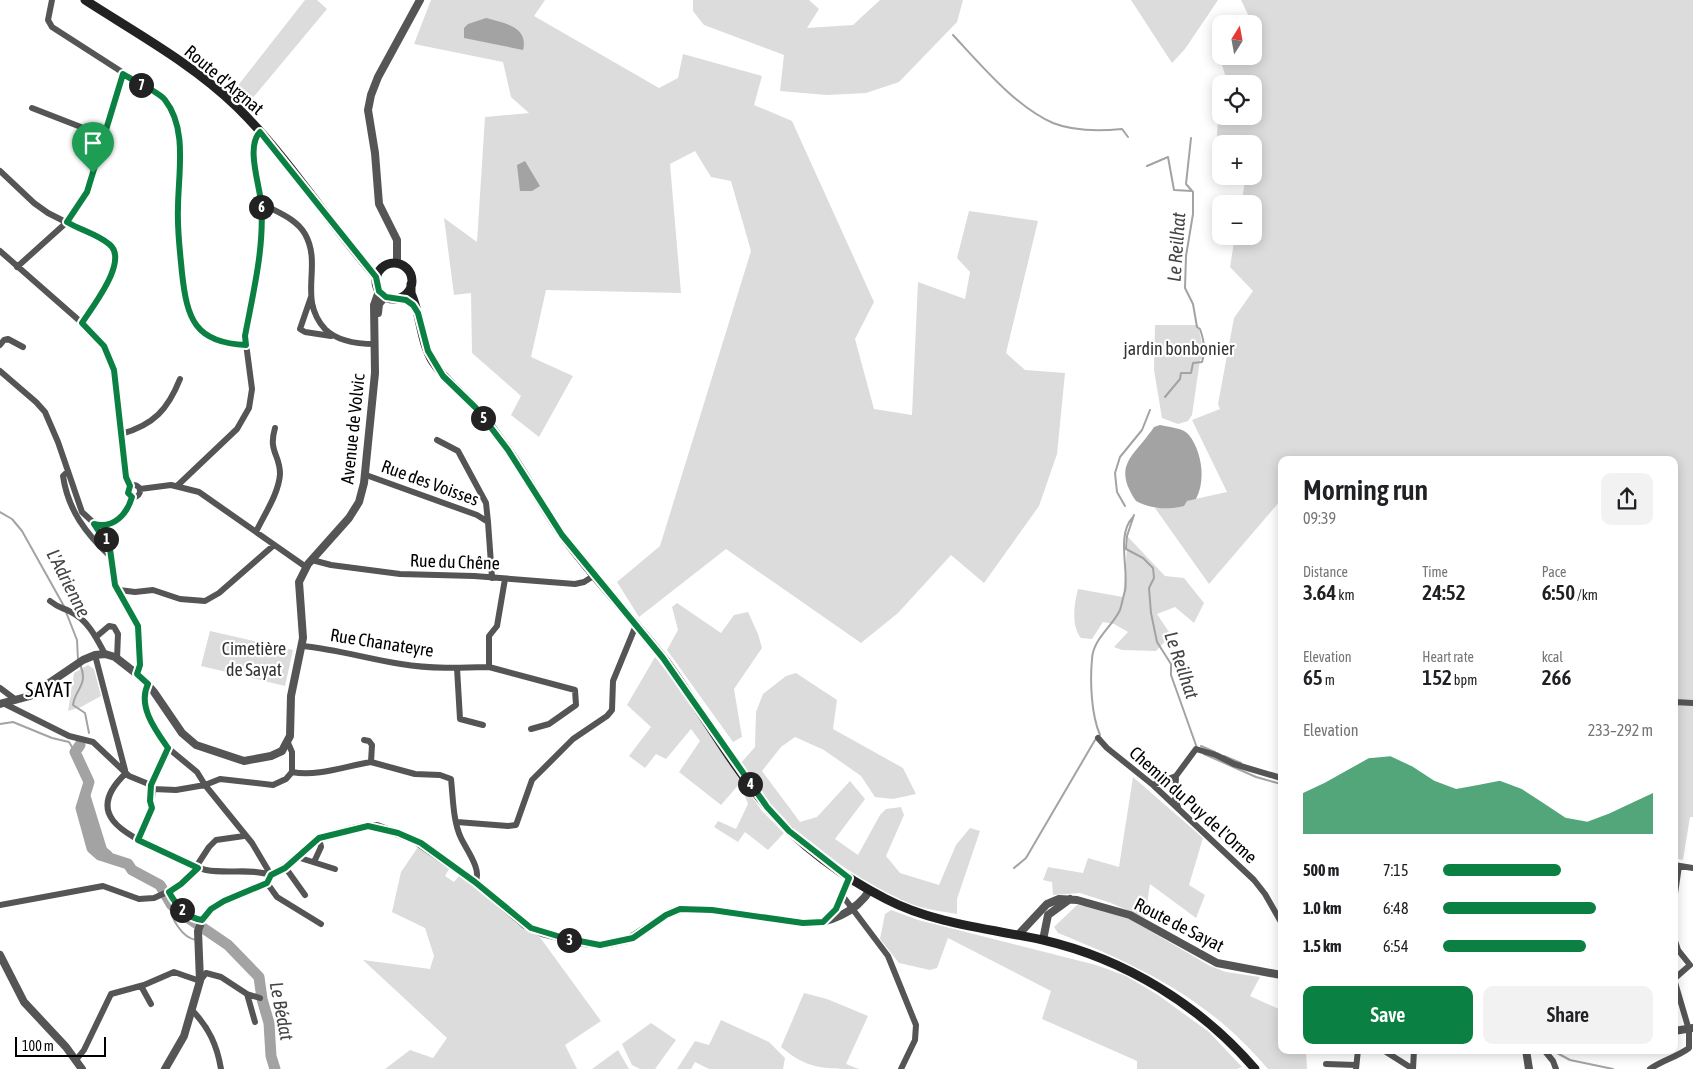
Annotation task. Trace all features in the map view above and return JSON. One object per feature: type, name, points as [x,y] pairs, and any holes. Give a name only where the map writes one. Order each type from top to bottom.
[{"type":"main road","name":"Route d'Argnat","points":[[84,0],[185,64],[235,105],[260,132],[358,256],[378,273]]},
{"type":"main road","points":[[418,313],[406,300],[382,294],[378,273],[390,263],[397,263],[408,271],[411,293],[418,313],[431,359],[443,376],[476,408],[508,450],[562,535],[686,689],[767,807],[789,831],[849,878],[901,906],[935,917],[1043,940],[1101,958],[1171,994],[1230,1041],[1255,1069]]},
{"type":"main road","points":[[398,298],[408,292],[411,284]]},
{"type":"street","points":[[52,0],[48,20],[52,27],[164,99],[174,116],[180,150],[179,241],[185,297],[192,320],[200,331],[212,338],[226,344],[246,345]]},
{"type":"street","points":[[397,263],[397,240],[379,204],[375,153],[368,110],[378,77],[420,0]]},
{"type":"street","points":[[17,267],[67,222],[87,192],[123,74]]},
{"type":"street","points":[[32,108],[104,136]]},
{"type":"street","points":[[178,486],[237,429],[249,408],[252,389],[245,336],[262,233],[261,203],[253,148],[255,137],[260,132]]},
{"type":"street","points":[[0,171],[34,203],[110,245],[114,252],[112,275],[82,323]]},
{"type":"street","points":[[261,203],[295,222],[304,233],[309,244],[312,260],[311,296],[315,316],[331,336]]},
{"type":"street","points":[[261,220],[275,211]]},
{"type":"street","points":[[0,251],[99,339],[110,357],[116,382],[126,477],[130,486],[128,493],[132,497]]},
{"type":"street","name":"Avenue de Volvic","points":[[288,743],[291,696],[302,646],[303,625],[299,588],[306,567],[355,510],[366,475],[375,340],[374,305],[382,294]]},
{"type":"street","points":[[311,296],[300,328],[305,332],[375,340]]},
{"type":"street","points":[[0,345],[6,339],[22,347]]},
{"type":"street","points":[[0,371],[45,412],[56,436],[82,512],[105,539],[111,557],[114,581],[138,626],[140,665],[137,674]]},
{"type":"street","points":[[121,434],[144,426],[154,419],[170,403],[180,379]]},
{"type":"street","points":[[256,532],[277,486],[280,474],[271,442],[275,428]]},
{"type":"street","points":[[437,440],[458,451],[486,503],[488,522]]},
{"type":"street","points":[[68,471],[63,476],[68,501],[95,543],[111,557]]},
{"type":"street","name":"Rue des Voisses","points":[[366,475],[477,515],[488,522],[492,578]]},
{"type":"street","points":[[130,486],[136,485],[140,489],[178,486],[198,492],[216,502],[306,567]]},
{"type":"street","points":[[132,497],[138,495],[140,489]]},
{"type":"street","points":[[94,524],[105,524],[118,519],[127,510],[132,497]]},
{"type":"street","points":[[118,590],[134,592],[153,590],[180,599],[205,601],[219,593],[274,545]]},
{"type":"street","name":"Rue du Chêne","points":[[312,560],[331,565],[400,574],[505,578],[575,584],[584,582],[595,575]]},
{"type":"street","points":[[490,668],[489,636],[497,626],[505,578]]},
{"type":"street","points":[[50,601],[61,610],[71,612],[90,628],[105,654]]},
{"type":"street","points":[[96,637],[109,626],[114,626],[118,634],[118,659]]},
{"type":"street","points":[[457,822],[516,825],[534,776],[572,739],[607,716],[612,710],[613,681],[634,630],[638,627]]},
{"type":"street","name":"Rue Chanateyre","points":[[302,646],[324,648],[407,665],[490,668],[575,690],[576,705],[548,724],[531,729]]},
{"type":"street","points":[[105,654],[118,659],[148,684],[182,733],[204,748],[238,760],[250,761],[278,754],[288,743],[292,752],[292,772],[286,779],[273,785],[220,779],[205,785],[169,792],[152,787],[126,773],[93,742],[69,736],[2,704],[34,694],[85,659],[105,654]]},
{"type":"street","points":[[95,655],[126,773]]},
{"type":"street","name":"Rue Chanateyre","points":[[457,668],[460,719],[483,725]]},
{"type":"street","points":[[148,684],[145,693],[149,718],[168,748],[198,772],[205,785],[236,821],[244,836],[252,843],[271,875]]},
{"type":"street","points":[[0,688],[16,700]]},
{"type":"street","points":[[1678,702],[1693,703]]},
{"type":"street","name":"Chemin du Puy de l'Orme","points":[[1098,738],[1107,748],[1153,785],[1260,886],[1278,917]]},
{"type":"street","points":[[364,740],[370,741],[372,745],[371,762]]},
{"type":"street","points":[[138,840],[150,817],[152,787],[168,748]]},
{"type":"street","points":[[1153,785],[1176,776],[1198,749],[1234,764],[1278,777]]},
{"type":"street","points":[[292,772],[316,773],[371,762],[415,774],[440,775],[450,779],[459,835],[477,872],[475,882]]},
{"type":"street","points":[[126,773],[110,792],[107,810],[116,824],[138,840],[198,868],[262,872],[271,875]]},
{"type":"street","points":[[1176,776],[1175,800],[1178,809]]},
{"type":"street","points":[[165,1069],[184,1036],[192,1010],[200,981],[201,924],[211,909],[224,901],[267,883],[271,875],[285,868],[319,838],[364,826],[381,827],[421,843],[475,882],[531,928],[593,944],[603,945],[627,940],[666,915],[680,909],[712,910],[803,923],[823,922],[853,908],[863,900],[870,890]]},
{"type":"street","points":[[0,905],[103,886],[143,899],[166,893],[181,884],[198,868],[209,846],[216,840],[244,836]]},
{"type":"street","points":[[314,862],[321,846],[319,838]]},
{"type":"street","points":[[297,857],[335,870]]},
{"type":"street","points":[[1678,865],[1693,868]]},
{"type":"street","points":[[285,868],[305,895]]},
{"type":"street","points":[[823,922],[836,909],[849,878]]},
{"type":"street","points":[[267,883],[277,897],[321,924]]},
{"type":"street","points":[[166,893],[180,908],[201,924]]},
{"type":"street","points":[[842,895],[844,901],[853,908],[890,961],[916,1025],[917,1036],[901,1069]]},
{"type":"street","name":"Route de Sayat","points":[[1018,935],[1047,904],[1059,899],[1070,899],[1093,903],[1130,916],[1217,963],[1278,974]]},
{"type":"street","points":[[1043,940],[1048,915],[1070,899]]},
{"type":"street","points":[[1678,953],[1690,965],[1678,976]]},
{"type":"street","points":[[0,954],[24,1002],[82,1069]]},
{"type":"street","points":[[200,962],[206,973],[220,977],[247,994],[260,998]]},
{"type":"street","points":[[76,1060],[84,1050],[111,994],[141,986],[174,972],[200,981]]},
{"type":"street","points":[[200,981],[206,973]]},
{"type":"street","points":[[141,986],[151,1004]]},
{"type":"street","points":[[1650,1069],[1662,1060],[1679,1055],[1689,1048],[1691,1029],[1678,991]]},
{"type":"street","points":[[247,994],[255,1022]]},
{"type":"street","points":[[192,1010],[209,1030],[215,1043],[220,1069]]},
{"type":"street","points":[[1678,1031],[1691,1029]]},
{"type":"street","points":[[1326,1064],[1356,1067],[1358,1054]]},
{"type":"street","points":[[1389,1054],[1413,1069],[1414,1054]]},
{"type":"street","points":[[1527,1054],[1529,1069]]},
{"type":"street","points":[[1547,1054],[1556,1069]]},
{"type":"green space","points":[[305,0],[317,0],[327,9],[251,100],[236,88]]},
{"type":"green space","points":[[431,0],[545,0],[534,16],[659,88],[678,78],[683,54],[762,76],[754,105],[792,121],[874,302],[855,339],[874,409],[912,415],[918,282],[965,299],[970,272],[957,258],[969,211],[1038,221],[1006,353],[1025,370],[1065,373],[1057,454],[1039,506],[984,583],[951,555],[898,613],[861,643],[726,549],[639,617],[617,582],[660,546],[751,251],[731,181],[711,177],[695,151],[670,164],[681,293],[546,290],[531,357],[573,376],[539,437],[511,415],[521,396],[472,353],[471,293],[454,295],[444,218],[477,242],[485,117],[529,113],[511,97],[503,62],[414,44]]},
{"type":"green space","points":[[693,0],[809,0],[819,9],[807,28],[853,25],[880,0],[963,0],[957,22],[899,82],[866,93],[827,95],[780,91],[784,55],[704,25],[693,11]]},
{"type":"green space","points":[[1131,0],[1218,0],[1185,49],[1172,63]]},
{"type":"green space","points":[[1241,0],[1693,0],[1693,817],[1690,817],[1683,860],[1678,859],[1678,456],[1278,456],[1278,504],[1209,584],[1155,508],[1227,492],[1192,420],[1220,409],[1218,404],[1234,318],[1253,291],[1230,267],[1234,245],[1262,245],[1262,195],[1243,195],[1244,185],[1262,185],[1262,135],[1217,135],[1218,125],[1262,125],[1262,75],[1225,75],[1222,65],[1262,65],[1262,15],[1248,15]]},
{"type":"green space","name":"jardin bonbonier","points":[[1155,325],[1198,325],[1205,357],[1200,360],[1192,415],[1188,421],[1178,424],[1162,418],[1154,370]]},
{"type":"green space","points":[[1128,537],[1165,576],[1184,578],[1204,603],[1194,623],[1175,607],[1157,614],[1171,635],[1156,651],[1122,650],[1114,647],[1128,632],[1114,624],[1103,622],[1092,639],[1081,638],[1076,627],[1075,601],[1078,589],[1123,597]]},
{"type":"green space","points":[[677,603],[721,633],[734,615],[748,612],[758,634],[762,648],[734,689],[742,737],[733,742],[667,650],[678,630],[672,607]]},
{"type":"green space","name":"Cimetière de Sayat","points":[[210,631],[293,650],[285,686],[201,666]]},
{"type":"green space","points":[[655,657],[679,687],[741,782],[721,805],[679,772],[700,741],[691,729],[666,759],[656,754],[645,768],[629,756],[651,727],[627,705]]},
{"type":"green space","points":[[88,665],[94,669],[101,696],[81,707],[68,711],[74,673]]},
{"type":"green space","points":[[796,673],[837,700],[833,729],[903,768],[916,794],[893,799],[875,797],[861,776],[824,750],[795,737],[781,747],[762,771],[800,822],[817,817],[850,781],[865,799],[835,839],[858,855],[880,815],[886,809],[901,807],[904,815],[886,856],[900,873],[939,885],[956,845],[970,828],[980,831],[957,899],[957,914],[920,907],[905,901],[867,881],[827,856],[782,819],[740,764],[755,747],[756,712],[763,694],[786,676]]},
{"type":"green space","points":[[1133,777],[1203,838],[1189,885],[1205,895],[1196,918],[1150,884],[1145,918],[1111,903],[1080,893],[1053,895],[1052,882],[1043,880],[1048,867],[1083,873],[1088,858],[1119,867]]},
{"type":"green space","points":[[748,791],[762,811],[784,833],[768,850],[745,832],[738,842],[714,827],[718,821],[736,829],[748,804],[745,796]]},
{"type":"green space","points":[[418,847],[449,869],[445,876],[454,882],[459,876],[478,888],[518,925],[539,936],[601,1021],[565,1045],[577,1069],[385,1069],[410,1050],[433,1058],[447,1038],[363,960],[430,969],[434,956],[425,928],[392,912],[401,872]]},
{"type":"green space","points":[[1077,905],[1094,907],[1128,918],[1210,966],[1226,972],[1260,977],[1250,996],[1278,1009],[1278,1054],[1306,1054],[1307,1069],[1268,1069],[1245,1044],[1198,1004],[1146,973],[1058,933],[1054,927]]},
{"type":"green space","points":[[891,910],[918,920],[1096,965],[1126,976],[1158,995],[1209,1032],[1242,1067],[1237,1069],[1137,1069],[1137,1061],[1042,1019],[1051,991],[948,938],[937,968],[930,970],[899,963],[880,939],[885,914]]},
{"type":"green space","points":[[804,993],[827,999],[868,1016],[846,1064],[859,1069],[835,1069],[808,1064],[781,1047]]},
{"type":"green space","points":[[721,1020],[769,1042],[785,1058],[783,1069],[709,1069],[695,1062],[691,1069],[677,1069],[695,1041],[709,1045]]},
{"type":"green space","points":[[651,1023],[676,1040],[655,1069],[640,1069],[632,1065],[622,1044]]},
{"type":"green space","points":[[618,1050],[629,1069],[592,1069]]},
{"type":"shaded area","points":[[486,18],[507,24],[518,31],[524,42],[523,50],[464,38],[464,28],[468,24]]},
{"type":"shaded area","points":[[525,161],[540,186],[532,191],[520,191],[517,165]]},
{"type":"shaded area","points":[[1160,425],[1176,428],[1187,433],[1200,458],[1202,475],[1199,491],[1196,499],[1187,501],[1184,506],[1159,508],[1147,506],[1136,501],[1126,478],[1128,461],[1133,453],[1154,427]]},
{"type":"waterway","points":[[953,35],[1012,96],[1039,116],[1069,128],[1122,129],[1128,137]]},
{"type":"waterway","name":"Le Reilhat","points":[[1165,397],[1180,379],[1181,373],[1191,373],[1193,363],[1202,362],[1204,354],[1204,346],[1200,329],[1197,327],[1193,304],[1185,288],[1186,256],[1193,214],[1193,192],[1186,184],[1191,138]]},
{"type":"waterway","name":"Le Reilhat","points":[[1147,166],[1168,157],[1174,190],[1192,191]]},
{"type":"waterway","name":"Le Reilhat","points":[[1125,506],[1117,492],[1115,473],[1120,457],[1142,430],[1150,410]]},
{"type":"waterway","name":"L'Adrienne","points":[[0,512],[12,519],[22,531],[65,608]]},
{"type":"waterway","name":"Le Reilhat","points":[[1134,515],[1127,536],[1126,549],[1143,558],[1153,568],[1154,578],[1149,588],[1151,613],[1157,642],[1171,664],[1171,675],[1197,748]]},
{"type":"waterway","points":[[1100,735],[1092,697],[1093,652],[1099,639],[1121,608],[1126,582],[1125,533],[1133,517]]},
{"type":"waterway","name":"L'Adrienne","points":[[66,612],[77,640],[78,660]]},
{"type":"waterway","name":"L'Adrienne","points":[[80,664],[83,677],[73,705],[85,713],[89,733]]},
{"type":"waterway","points":[[0,724],[13,722],[52,738],[69,742],[75,752]]},
{"type":"waterway","points":[[1014,868],[1026,858],[1095,740]]},
{"type":"waterway","name":"Le Bédat","points":[[80,745],[75,752],[89,782],[81,808],[92,848],[100,855],[128,864],[132,870],[160,885],[171,904],[178,911],[228,945],[259,977],[262,999],[269,1023],[271,1056],[275,1069]]},
{"type":"waterway","points":[[1201,746],[1215,752]]},
{"type":"waterway","name":"Le Reilhat","points":[[1204,754],[1256,777],[1278,783]]},
{"type":"waterway","points":[[1224,756],[1241,763]]},
{"type":"waterway","points":[[85,796],[102,851],[108,856]]},
{"type":"waterway","points":[[171,904],[172,915],[178,926],[186,936],[196,940]]},
{"type":"waterway","name":"Le Reilhat","points":[[1559,1054],[1570,1060],[1613,1069]]},
{"type":"district","name":"SAYAT","points":[[49,690]]},
{"type":"route","points":[[123,74],[164,99],[174,116],[180,150],[179,241],[186,304],[192,320],[200,331],[212,338],[226,344],[246,345],[245,336],[262,233],[261,203],[253,148],[255,137],[260,132],[376,277],[379,291],[386,297],[406,300],[413,305],[418,313],[431,359],[443,376],[476,408],[508,450],[562,535],[663,658],[767,807],[789,831],[849,878],[836,909],[830,917],[823,922],[808,924],[712,910],[680,909],[671,912],[627,940],[603,945],[584,943],[542,933],[531,928],[521,922],[475,882],[421,843],[381,827],[372,826],[364,826],[319,838],[285,868],[271,875],[267,883],[258,889],[224,901],[211,909],[202,920],[192,917],[180,908],[169,892],[174,890],[198,868],[138,840],[150,817],[152,808],[150,801],[151,785],[168,748],[149,718],[145,693],[148,684],[137,674],[140,665],[138,626],[115,585],[110,549],[94,524],[110,524],[114,522],[127,510],[132,497],[128,493],[130,486],[126,477],[114,370],[104,346],[82,323],[112,275],[115,265],[114,252],[110,245],[67,222],[87,192],[93,173],[123,74]]}]
